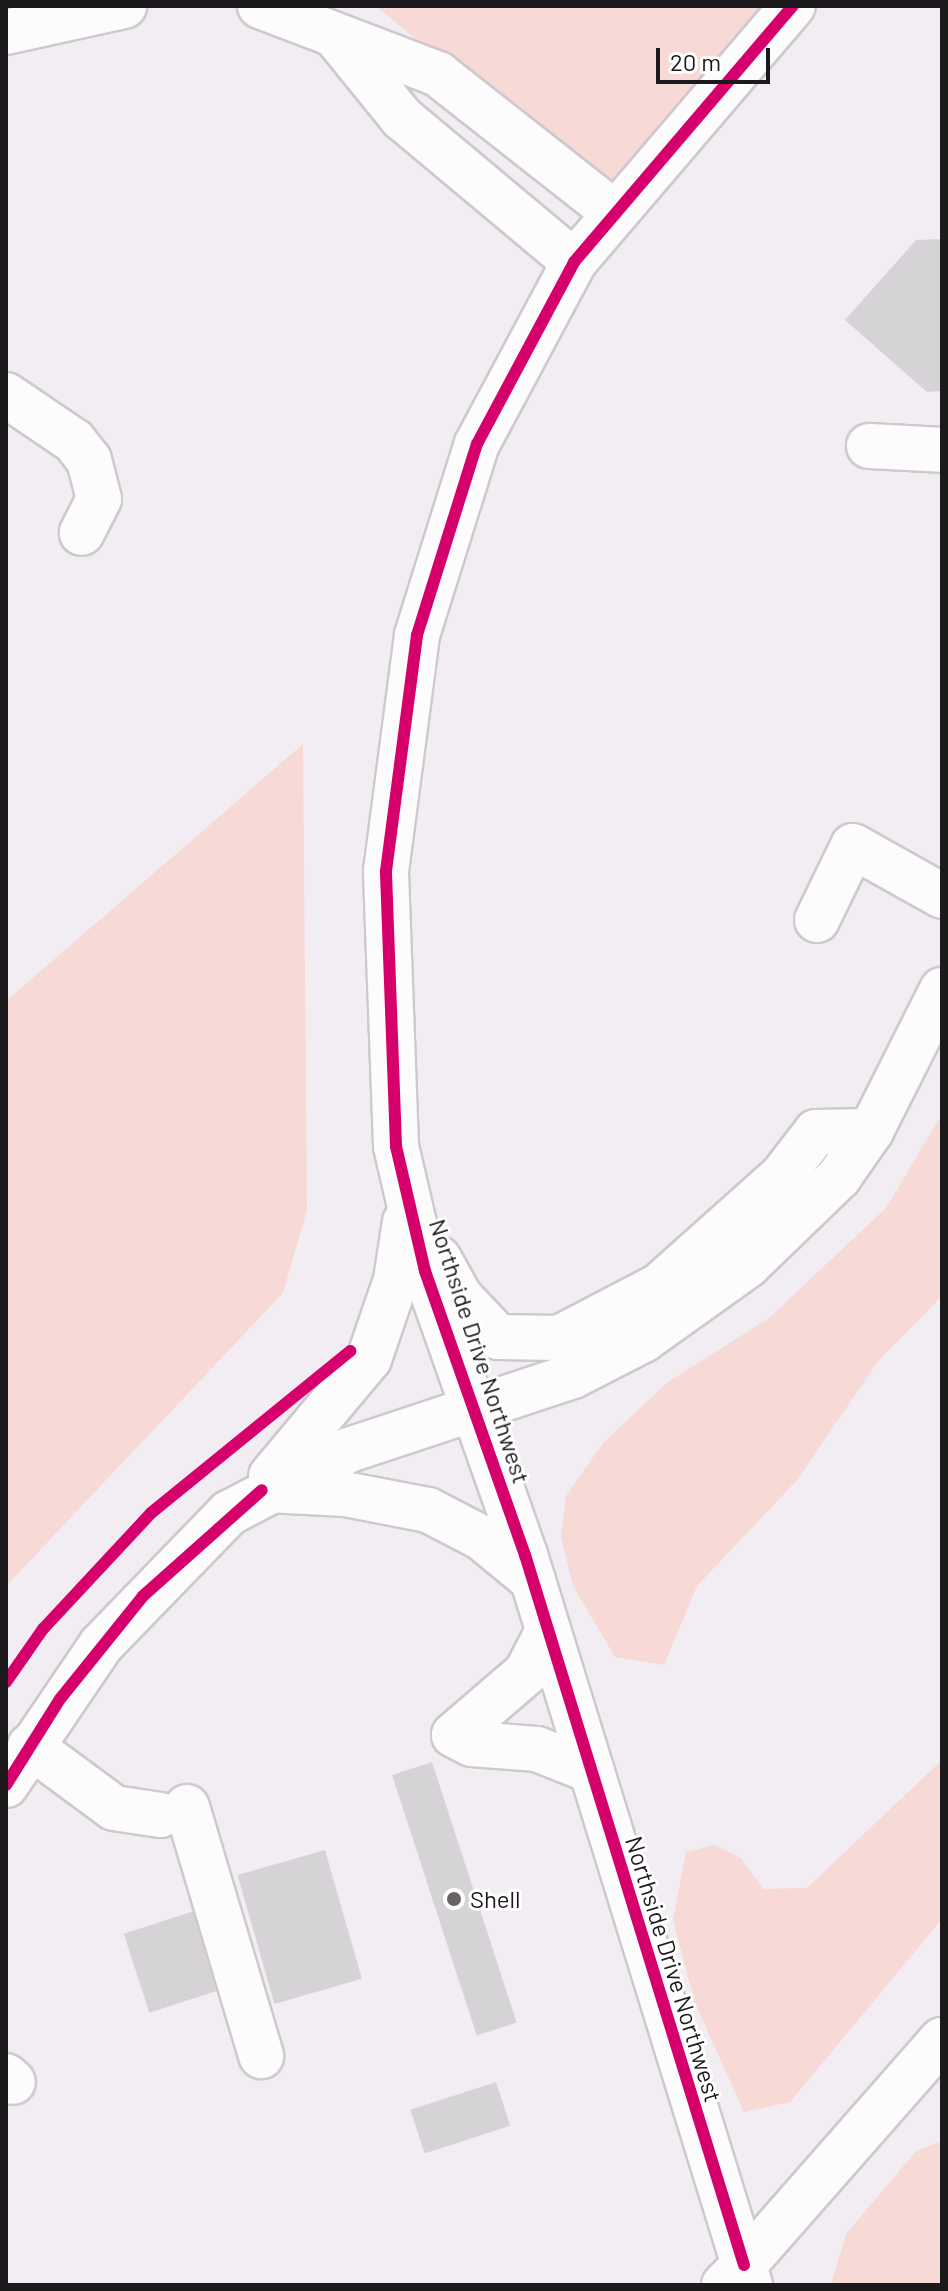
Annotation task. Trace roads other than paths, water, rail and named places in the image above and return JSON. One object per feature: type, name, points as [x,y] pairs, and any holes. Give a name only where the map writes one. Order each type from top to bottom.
[{"type":"street","points":[[6,32],[124,6]]},
{"type":"street","points":[[260,6],[438,74],[612,211]]},
{"type":"street","name":"Northside Drive Northwest","points":[[739,2278],[592,1771],[533,1580],[476,1409],[425,1271],[408,1200],[387,1045],[386,871],[411,664],[477,444],[574,262],[612,211],[793,6]]},
{"type":"street","points":[[336,36],[402,118],[574,262]]},
{"type":"street","points":[[6,395],[74,441],[89,460],[99,499],[82,533]]},
{"type":"street","points":[[869,446],[942,450]]},
{"type":"street","points":[[817,920],[853,846],[942,896]]},
{"type":"street","points":[[255,1495],[349,1450],[573,1376],[700,1302],[807,1210],[871,1131],[942,990]]},
{"type":"street","points":[[408,1200],[460,1297],[498,1337],[559,1338],[659,1286],[783,1175],[816,1132],[871,1131]]},
{"type":"street","points":[[6,1785],[30,1746],[143,1596],[255,1495],[369,1359],[396,1280],[408,1200]]},
{"type":"street","points":[[255,1495],[345,1494],[428,1510],[470,1529],[533,1580]]},
{"type":"street","points":[[548,1631],[526,1673],[454,1735],[472,1744],[537,1749],[592,1771]]},
{"type":"street","points":[[30,1746],[114,1808],[174,1811],[261,2056]]},
{"type":"street","points":[[739,2278],[942,2040]]},
{"type":"place","name":"Shell","points":[[454,1899]]}]
